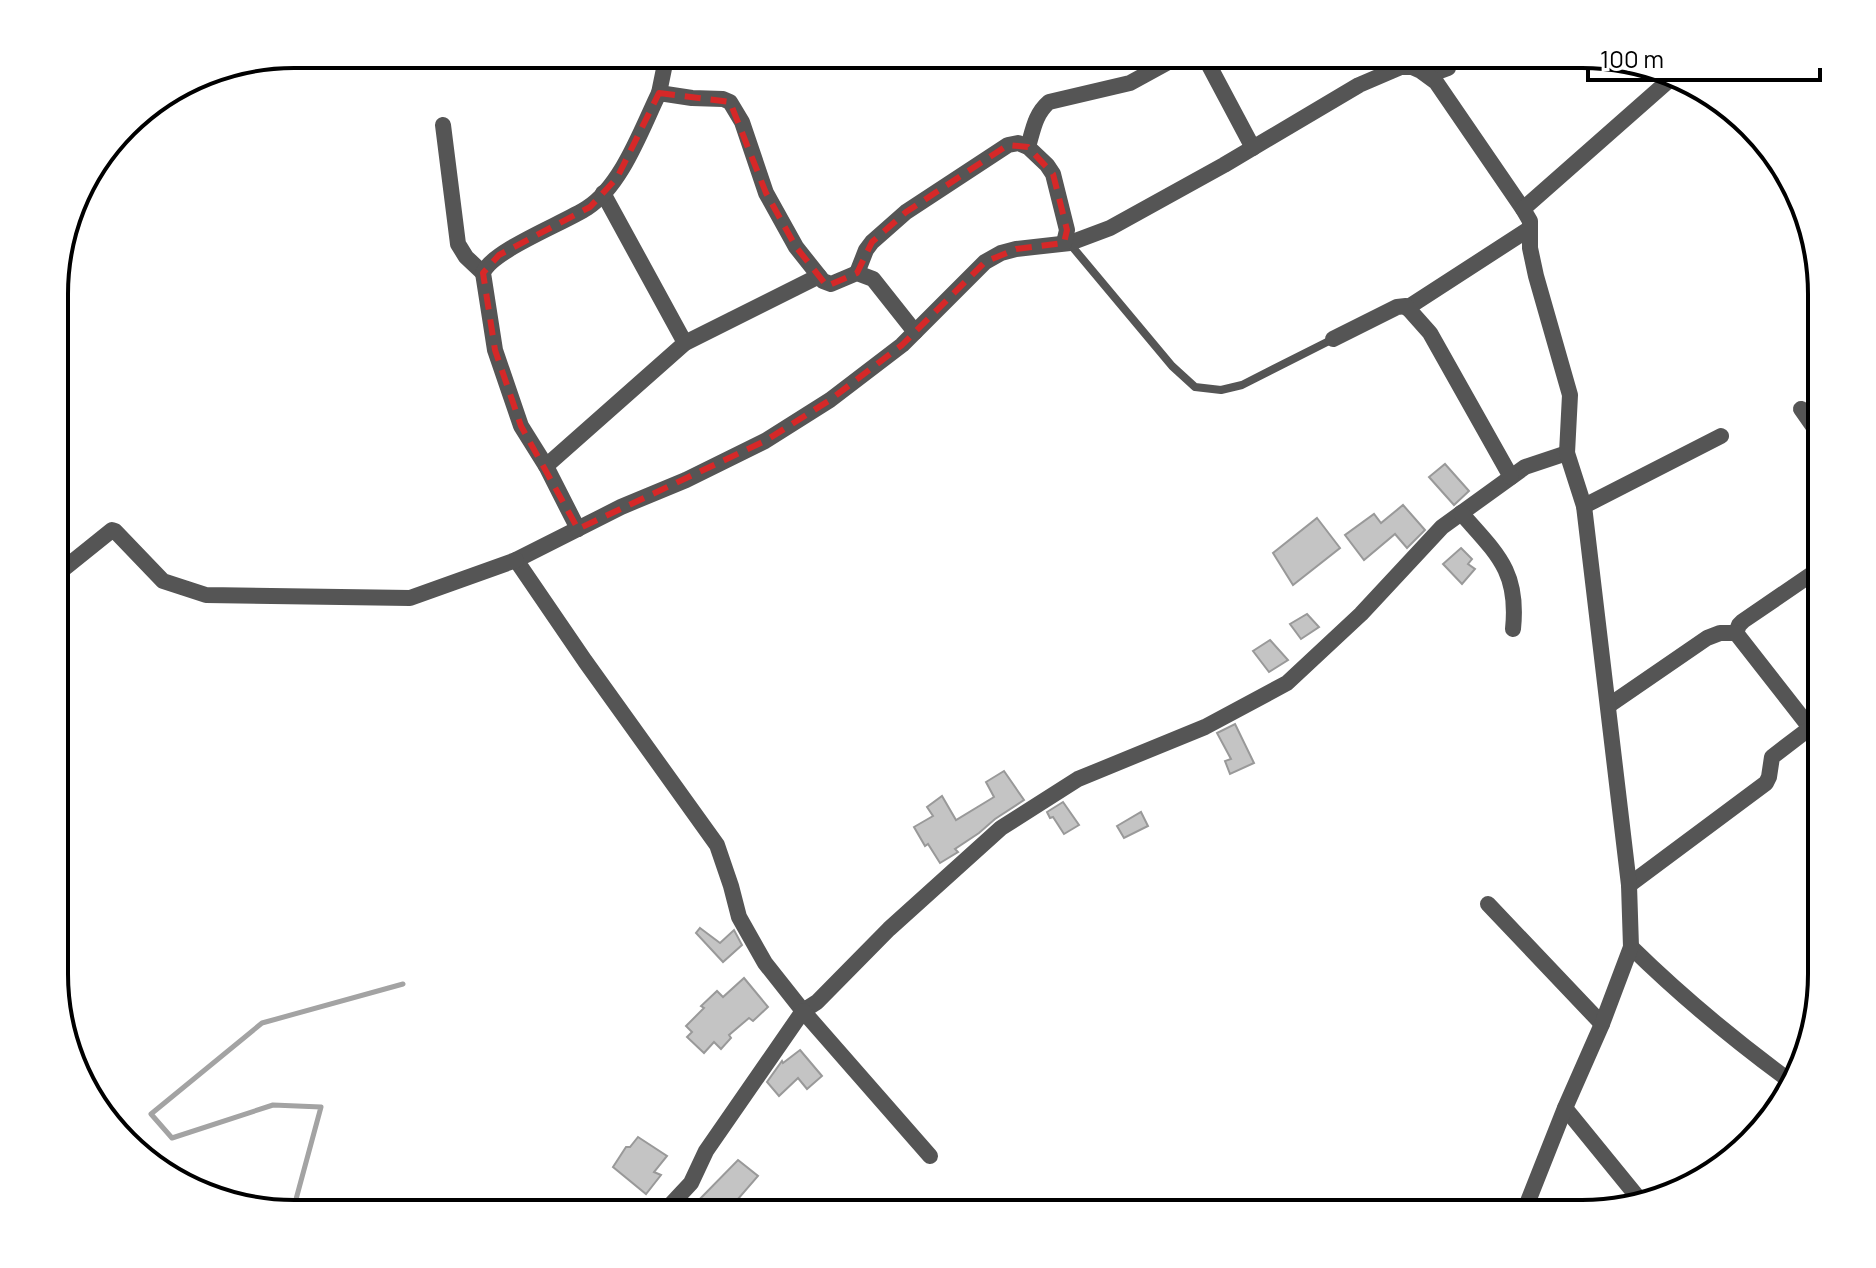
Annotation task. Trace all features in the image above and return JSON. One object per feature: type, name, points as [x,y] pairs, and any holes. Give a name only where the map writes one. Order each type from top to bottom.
[{"type":"street","points":[[578,529],[546,466],[521,426],[495,350],[483,273],[484,268],[499,255],[590,207],[617,178],[659,93],[664,68]]},
{"type":"street","points":[[1028,147],[1035,119],[1049,102],[1130,83],[1157,68]]},
{"type":"street","points":[[1210,68],[1253,148]]},
{"type":"street","points":[[68,565],[114,530],[163,581],[206,595],[410,598],[516,560],[621,507],[686,480],[765,441],[830,400],[902,345],[985,262],[1001,253],[1067,243],[1110,228],[1359,85],[1399,68]]},
{"type":"street","points":[[1414,68],[1436,82],[1530,221],[1536,276],[1570,395],[1567,453],[1584,506],[1629,885],[1631,947],[1529,1200]]},
{"type":"street","points":[[1429,75],[1448,68]]},
{"type":"street","points":[[1523,209],[1665,84]]},
{"type":"street","points":[[659,93],[730,102],[742,122],[766,193],[796,247],[823,281],[831,284],[857,273],[873,279],[915,332]]},
{"type":"street","points":[[443,125],[458,244],[466,257],[483,273]]},
{"type":"street","points":[[857,273],[872,242],[916,205],[1008,145],[1018,143],[1028,147],[1053,174],[1067,230],[1067,243]]},
{"type":"street","points":[[603,193],[685,343]]},
{"type":"street","points":[[1407,308],[1529,229]]},
{"type":"street","points":[[546,466],[685,343],[819,276]]},
{"type":"street","points":[[1333,339],[1404,305],[1430,333],[1511,477]]},
{"type":"street","points":[[1801,409],[1808,419]]},
{"type":"street","points":[[1584,506],[1721,436]]},
{"type":"street","points":[[675,1200],[691,1183],[706,1151],[803,1011],[817,1002],[889,929],[1001,828],[1078,779],[1205,727],[1287,683],[1361,614],[1442,527],[1525,467],[1567,453]]},
{"type":"street","points":[[1461,513],[1493,549],[1508,573],[1515,608],[1513,629]]},
{"type":"street","points":[[516,560],[717,845],[739,917],[765,963],[930,1156]]},
{"type":"street","points":[[1736,633],[1743,621],[1808,577]]},
{"type":"street","points":[[1608,706],[1707,638],[1720,633],[1736,633]]},
{"type":"street","points":[[1736,633],[1808,725]]},
{"type":"street","points":[[1629,885],[1766,783],[1772,757],[1808,730]]},
{"type":"street","points":[[1488,904],[1602,1024]]},
{"type":"street","points":[[1631,947],[1667,983],[1784,1076]]},
{"type":"street","points":[[1565,1108],[1635,1194]]},
{"type":"lane","points":[[1067,243],[1172,366],[1195,387],[1221,390],[1242,385],[1333,339]]},
{"type":"highlighted area","points":[[659,93],[730,102],[766,193],[796,247],[827,286],[857,273],[872,242],[906,212],[1008,145],[1028,147],[1053,174],[1067,230],[1064,243],[1016,249],[985,262],[902,345],[830,400],[765,441],[578,529],[521,426],[495,350],[483,273],[499,255],[590,207],[617,178]]},
{"type":"building","points":[[1445,464],[1469,491],[1454,505],[1429,477]]},
{"type":"building","points":[[1403,505],[1425,530],[1407,548],[1395,534],[1364,560],[1345,535],[1374,514],[1381,523]]},
{"type":"building","points":[[1317,518],[1340,548],[1293,585],[1273,553]]},
{"type":"building","points":[[1461,548],[1472,559],[1468,564],[1475,569],[1462,584],[1443,564]]},
{"type":"building","points":[[1307,614],[1319,627],[1301,639],[1290,624]]},
{"type":"building","points":[[1270,640],[1288,660],[1269,672],[1253,651]]},
{"type":"building","points":[[1235,724],[1254,763],[1230,774],[1225,761],[1231,759],[1217,733]]},
{"type":"building","points":[[1004,771],[1024,800],[940,863],[914,827],[933,816],[927,807],[942,796],[956,820],[994,797],[986,782]]},
{"type":"building","points":[[1063,802],[1079,825],[1064,834],[1047,812]]},
{"type":"building","points":[[1141,812],[1148,826],[1124,838],[1117,826]]},
{"type":"building","points":[[700,928],[720,943],[734,930],[742,945],[723,962],[696,933]]},
{"type":"building","points":[[744,978],[768,1007],[753,1021],[749,1018],[729,1035],[731,1038],[721,1049],[714,1042],[704,1053],[687,1037],[692,1032],[686,1026],[717,991],[723,997]]},
{"type":"building","points":[[800,1050],[822,1076],[807,1089],[798,1078],[779,1096],[767,1082],[782,1061]]},
{"type":"building","points":[[638,1137],[667,1156],[654,1172],[661,1175],[646,1194],[613,1167],[626,1147],[630,1147]]},
{"type":"building","points":[[738,1160],[758,1176],[737,1200],[699,1200]]},
{"type":"waterway","points":[[296,1200],[321,1107],[273,1105],[172,1138],[151,1114],[262,1023],[403,984]]}]
